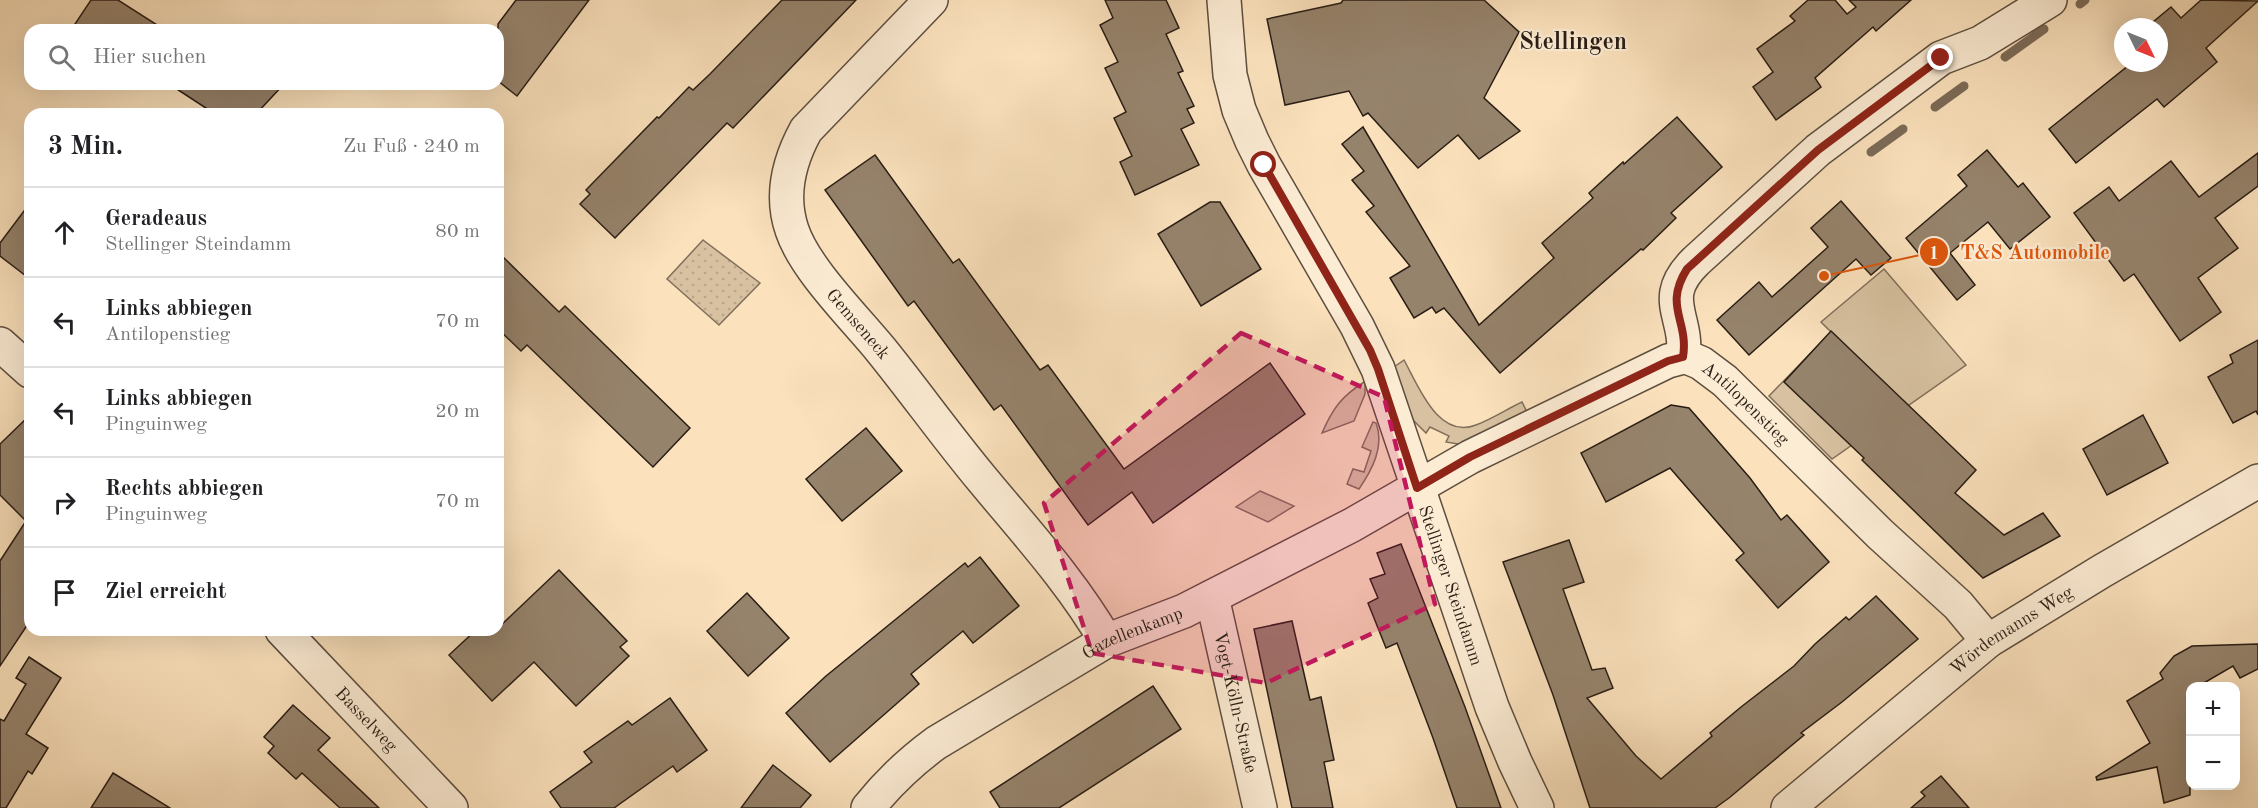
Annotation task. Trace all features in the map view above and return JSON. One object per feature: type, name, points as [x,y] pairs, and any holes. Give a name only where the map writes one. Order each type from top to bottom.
[{"type":"street","name":"Gemseneck","points":[[931,0],[806,130],[795,150],[789,170],[787,209],[791,228],[806,259],[980,477],[1057,569],[1090,614],[1106,641]]},
{"type":"street","name":"Stellinger Steindamm","points":[[1224,0],[1230,75],[1239,110],[1264,165],[1370,350],[1492,707],[1537,808]]},
{"type":"street","points":[[1683,357],[1684,339],[1676,302],[1677,290],[1687,269],[1811,156],[1941,58],[1980,44],[2040,2]]},
{"type":"street","points":[[0,344],[24,366]]},
{"type":"street","name":"Antilopenstieg","points":[[1417,488],[1470,457],[1668,361],[1683,357],[1701,363],[1714,372],[1756,411],[1880,534],[1958,605],[1988,641]]},
{"type":"street","name":"Wördemanns Weg","points":[[1788,808],[1988,641],[2102,571],[2258,481]]},
{"type":"street","name":"Gazellenkamp","points":[[868,808],[890,782],[936,743],[1106,641],[1184,611],[1352,525],[1417,488]]},
{"type":"street","name":"Vogt-Kölln-Straße","points":[[1212,597],[1260,808]]},
{"type":"street","name":"Basselweg","points":[[288,636],[451,808]]},
{"type":"highlighted area","points":[[1241,333],[1384,397],[1435,604],[1266,683],[1092,653],[1044,503]]},
{"type":"shaded area","points":[[703,240],[760,283],[719,325],[667,279]]},
{"type":"shaded area","points":[[1884,269],[1966,365],[1832,459],[1769,396],[1831,332],[1821,322]]},
{"type":"shaded area","points":[[1404,360],[1431,408],[1451,425],[1463,428],[1476,425],[1522,402],[1527,412],[1469,443],[1446,442],[1449,436],[1430,427],[1426,433],[1413,420],[1394,367]]},
{"type":"shaded area","points":[[1364,382],[1365,394],[1354,421],[1322,433],[1338,404]]},
{"type":"shaded area","points":[[1373,422],[1376,423],[1378,432],[1378,449],[1376,458],[1359,489],[1347,484],[1353,469],[1364,472],[1371,451],[1362,447]]},
{"type":"shaded area","points":[[1260,491],[1294,506],[1268,522],[1236,507]]},
{"type":"building","points":[[91,0],[118,0],[156,24],[75,24]]},
{"type":"building","points":[[516,0],[589,0],[517,96],[504,86],[504,24],[498,24]]},
{"type":"building","points":[[782,0],[856,0],[733,128],[727,123],[615,238],[580,204],[590,194],[586,190],[689,87],[693,90],[710,74]]},
{"type":"building","points":[[1105,0],[1166,0],[1179,28],[1166,34],[1183,71],[1178,73],[1194,106],[1187,109],[1194,123],[1181,129],[1199,165],[1135,195],[1120,162],[1132,156],[1114,118],[1126,112],[1105,68],[1118,62],[1100,25],[1113,18]]},
{"type":"building","points":[[1343,0],[1484,0],[1519,32],[1484,98],[1520,131],[1479,159],[1458,135],[1418,168],[1368,113],[1363,116],[1349,91],[1285,105],[1267,19],[1341,3]]},
{"type":"building","points":[[1808,0],[1835,0],[1847,14],[1856,7],[1849,0],[1911,0],[1876,31],[1873,27],[1815,78],[1821,87],[1776,120],[1753,87],[1773,72],[1757,49],[1795,21],[1790,16]]},
{"type":"building","points":[[2201,0],[2258,1],[2206,48],[2217,62],[2164,107],[2157,99],[2076,163],[2049,129],[2120,72],[2168,72],[2168,18],[2158,18],[2171,7],[2181,18]]},
{"type":"building","points":[[178,90],[278,90],[262,108],[206,108]]},
{"type":"building","points":[[1677,117],[1722,167],[1671,213],[1676,218],[1643,250],[1641,249],[1500,373],[1444,308],[1436,313],[1432,307],[1414,318],[1390,278],[1410,266],[1366,212],[1374,206],[1352,180],[1364,171],[1342,144],[1363,127],[1479,325],[1554,258],[1542,243],[1593,198],[1589,193]]},
{"type":"building","points":[[1987,150],[2018,187],[2023,183],[2050,217],[2010,249],[1988,222],[1950,253],[1975,285],[1957,300],[1906,238],[1967,186],[1958,175]]},
{"type":"building","points":[[2258,153],[2258,186],[2215,218],[2238,248],[2198,278],[2221,312],[2180,341],[2134,274],[2124,281],[2074,213],[2109,187],[2119,201],[2171,161],[2199,197]]},
{"type":"building","points":[[875,155],[953,263],[959,259],[1040,370],[1048,365],[1124,469],[1270,363],[1305,414],[1153,523],[1132,492],[1088,525],[1001,405],[994,410],[914,301],[908,306],[825,190]]},
{"type":"building","points":[[1841,201],[1891,258],[1871,275],[1856,259],[1749,355],[1717,320],[1759,282],[1772,297],[1828,247],[1811,228]]},
{"type":"building","points":[[1210,202],[1220,202],[1261,269],[1201,306],[1158,234]]},
{"type":"building","points":[[24,211],[24,274],[0,256],[0,243]]},
{"type":"building","points":[[504,258],[559,312],[565,306],[690,428],[653,467],[527,345],[521,351],[504,335]]},
{"type":"building","points":[[1831,331],[1976,470],[1955,493],[2004,535],[2043,513],[2060,536],[1983,578],[1862,460],[1864,458],[1784,382]]},
{"type":"building","points":[[2258,340],[2258,415],[2256,411],[2233,423],[2208,377],[2233,363],[2230,355]]},
{"type":"building","points":[[1671,405],[1689,408],[1750,478],[1781,520],[1787,515],[1829,562],[1778,608],[1736,560],[1744,553],[1670,468],[1606,502],[1581,453]]},
{"type":"building","points":[[2143,415],[2168,463],[2107,495],[2083,449]]},
{"type":"building","points":[[24,421],[24,519],[0,495],[0,444]]},
{"type":"building","points":[[866,428],[902,471],[842,521],[806,479]]},
{"type":"building","points":[[24,524],[24,630],[0,666],[0,561]]},
{"type":"building","points":[[1569,540],[1584,582],[1563,589],[1592,670],[1605,668],[1613,688],[1587,698],[1636,756],[1661,779],[1712,736],[1710,733],[1794,666],[1846,617],[1849,620],[1876,596],[1918,639],[1801,733],[1804,735],[1715,808],[1590,808],[1553,695],[1503,562]]},
{"type":"building","points":[[1401,544],[1465,707],[1501,808],[1457,808],[1397,643],[1386,648],[1368,603],[1378,598],[1370,579],[1385,574],[1377,553]]},
{"type":"building","points":[[980,557],[1019,606],[973,643],[963,631],[911,674],[919,684],[830,762],[786,713],[826,676],[965,563],[968,567]]},
{"type":"building","points":[[559,570],[627,641],[620,647],[629,656],[576,706],[534,662],[492,701],[449,655],[470,636],[504,636],[504,622]]},
{"type":"building","points":[[747,593],[789,638],[748,676],[707,631]]},
{"type":"building","points":[[1292,621],[1310,700],[1321,697],[1334,760],[1324,762],[1333,808],[1292,808],[1254,629]]},
{"type":"building","points":[[2258,644],[2258,669],[2240,678],[2233,666],[2206,682],[2186,682],[2186,790],[2190,790],[2190,795],[2164,803],[2157,767],[2097,780],[2096,777],[2150,743],[2127,701],[2163,679],[2160,673],[2174,656],[2192,646]]},
{"type":"building","points":[[29,657],[61,678],[26,734],[48,748],[32,774],[28,771],[6,808],[0,808],[0,719],[4,721],[26,684],[16,678]]},
{"type":"building","points":[[1153,686],[1181,729],[1059,808],[1000,808],[990,792]]},
{"type":"building","points":[[670,698],[707,750],[677,772],[673,766],[614,808],[561,808],[550,792],[592,762],[584,752],[628,721],[632,725]]},
{"type":"building","points":[[293,705],[330,738],[318,750],[379,808],[340,808],[302,773],[296,779],[268,753],[274,746],[264,737]]},
{"type":"building","points":[[773,765],[811,795],[800,808],[741,808]]},
{"type":"building","points":[[113,773],[170,808],[91,808]]},
{"type":"building","points":[[1941,776],[1969,808],[1911,808],[1925,796],[1921,792]]},
{"type":"waterway","points":[[2080,4],[2085,0]]},
{"type":"waterway","points":[[2005,57],[2044,29]]},
{"type":"waterway","points":[[1935,107],[1964,86]]},
{"type":"waterway","points":[[1871,152],[1903,129]]},
{"type":"place","name":"T&S Automobile","points":[[1824,276]]},
{"type":"district","name":"Stellingen","points":[[1573,41]]},
{"type":"route","points":[[1264,165],[1370,350],[1417,488],[1470,457],[1668,361],[1683,357],[1684,339],[1676,302],[1677,290],[1687,269],[1818,150],[1941,58]]}]
